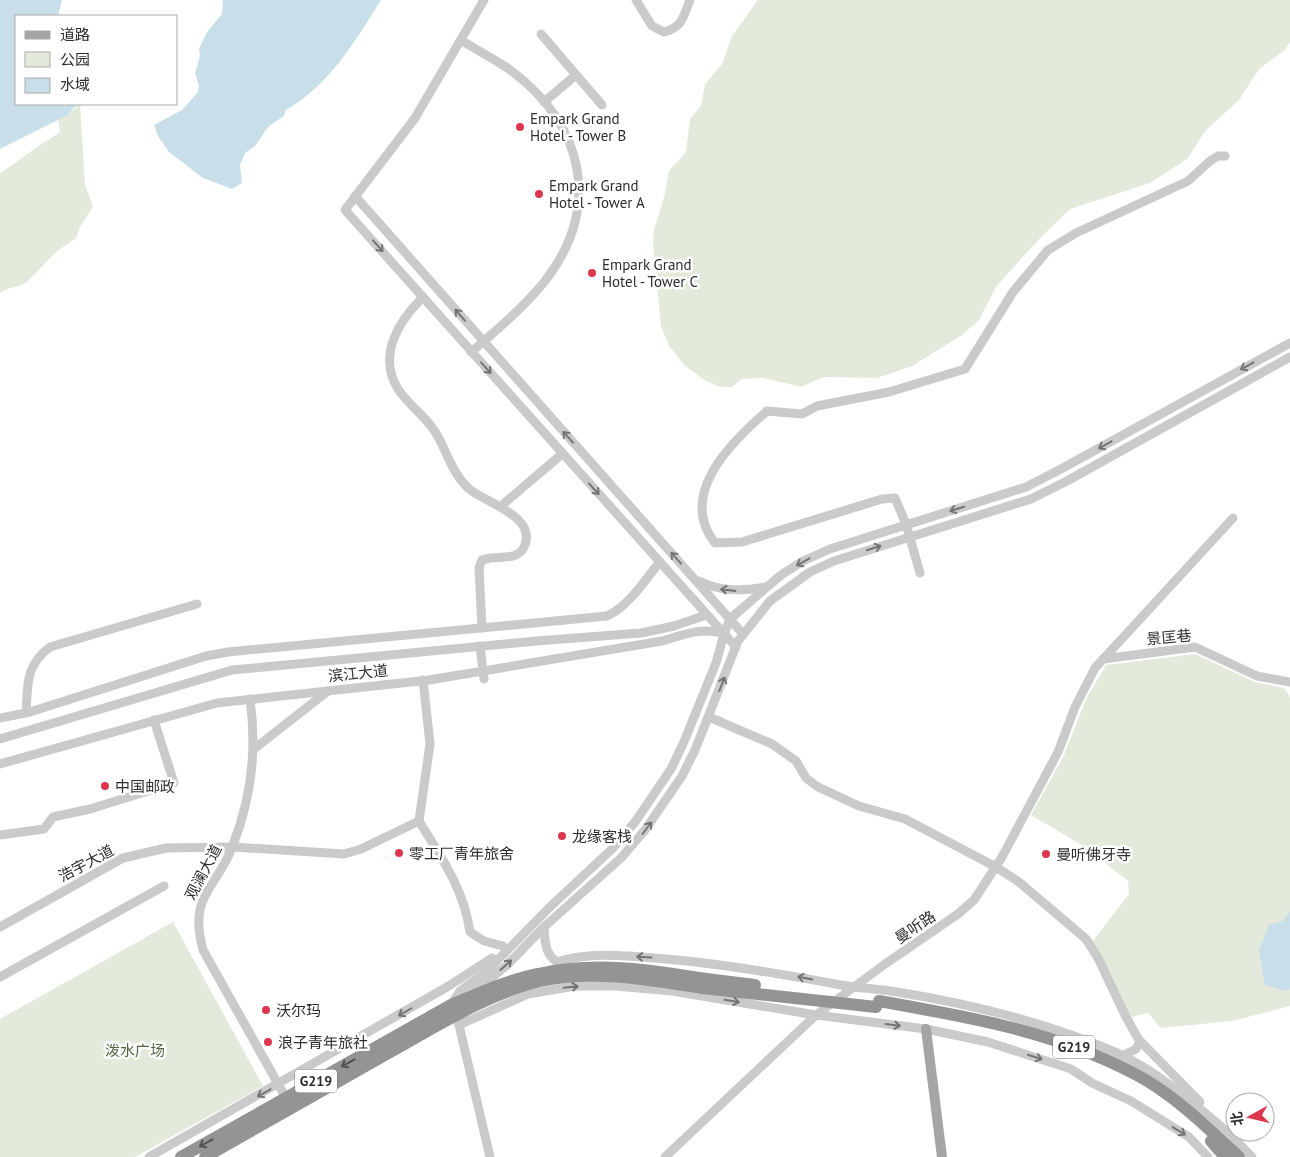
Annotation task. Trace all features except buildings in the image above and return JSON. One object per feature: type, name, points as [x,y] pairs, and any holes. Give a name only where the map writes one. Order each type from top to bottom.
[{"type":"highway","name":"G219","points":[[470,998],[538,974],[578,967],[634,968],[704,984]]},
{"type":"highway","name":"G219","points":[[180,1157],[374,1049],[504,994],[540,982],[584,976],[704,984],[878,1004],[1001,1023],[1081,1049],[1136,1075],[1199,1119],[1239,1157]]},
{"type":"highway","points":[[455,1015],[470,998]]},
{"type":"highway","name":"G219","points":[[205,1157],[455,1015]]},
{"type":"main road","points":[[926,1029],[942,1157]]},
{"type":"street","points":[[484,0],[415,118],[345,210],[736,647]]},
{"type":"street","points":[[636,0],[652,26],[664,32],[676,29],[690,0]]},
{"type":"street","points":[[541,34],[602,105]]},
{"type":"street","points":[[461,40],[513,72],[544,102],[566,131],[577,162],[579,189],[575,218],[565,249],[545,280],[524,304],[471,352]]},
{"type":"street","points":[[544,102],[576,75]]},
{"type":"street","points":[[920,573],[906,524],[895,498],[882,499],[742,542],[715,543],[706,532],[700,508],[708,481],[722,457],[749,427],[767,411],[802,414],[817,406],[889,392],[965,369],[1013,292],[1048,250],[1076,233],[1188,181],[1210,161],[1218,156],[1225,156]]},
{"type":"street","points":[[355,196],[743,634]]},
{"type":"street","points":[[423,298],[407,313],[398,327],[392,344],[390,360],[398,388],[432,426],[456,475],[468,488],[518,520],[524,529],[526,538],[520,552],[510,558],[489,557],[482,560],[479,568],[482,628]]},
{"type":"street","points":[[490,1157],[455,1015],[460,991],[485,973],[552,904],[612,849],[635,822],[671,769],[696,715],[730,619],[766,587],[804,561],[830,549],[1026,487],[1061,470],[1290,342]]},
{"type":"street","points":[[470,998],[544,927],[592,885],[639,837],[682,776],[709,717],[736,647],[743,634],[770,601],[810,572],[834,561],[1031,499],[1290,357]]},
{"type":"street","points":[[500,507],[562,454]]},
{"type":"street","name":"曼听路","points":[[665,1157],[816,1015],[967,908],[996,867],[1058,752],[1083,690],[1103,659],[1232,518]]},
{"type":"street","points":[[0,718],[26,713],[206,656],[228,652],[607,616],[616,612],[626,603],[659,562]]},
{"type":"street","points":[[692,578],[706,585],[729,590],[766,587]]},
{"type":"street","points":[[26,713],[29,676],[32,665],[50,646],[197,604]]},
{"type":"street","points":[[0,739],[232,670],[480,646],[641,633],[674,626],[706,615]]},
{"type":"street","name":"滨江大道","points":[[0,764],[217,703],[423,680],[662,641],[698,630],[712,630],[724,634]]},
{"type":"street","points":[[480,646],[484,679]]},
{"type":"street","name":"景匡巷","points":[[1103,659],[1195,647],[1257,676],[1290,682]]},
{"type":"street","points":[[423,680],[430,744],[419,821],[453,876],[466,910],[470,932],[484,941],[503,946]]},
{"type":"street","points":[[254,749],[329,690]]},
{"type":"street","name":"观澜大道","points":[[250,699],[254,749],[247,800],[233,847],[198,910],[198,933],[203,950],[286,1098]]},
{"type":"street","points":[[709,717],[772,744],[796,761],[806,778],[818,787],[859,806],[905,819],[996,867],[1049,905],[1086,939],[1098,958],[1126,1017],[1140,1041],[1230,1148],[1252,1157]]},
{"type":"street","points":[[0,835],[44,829],[54,817],[99,807],[174,783],[154,720]]},
{"type":"street","name":"浩宇大道","points":[[0,927],[123,858],[166,848],[233,847],[344,854],[362,849],[419,821]]},
{"type":"street","points":[[583,875],[592,885]]},
{"type":"street","points":[[0,977],[164,886]]},
{"type":"street","points":[[149,1157],[279,1085],[486,964],[543,908],[552,904]]},
{"type":"street","points":[[544,927],[545,945],[557,962],[578,967]]},
{"type":"street","points":[[557,962],[573,957],[646,957],[750,968],[853,987],[896,992],[1002,1013],[1062,1032],[1122,1056],[1149,1071],[1194,1104],[1230,1148]]},
{"type":"street","points":[[455,1015],[528,994],[575,986],[615,986],[672,991],[816,1015],[926,1029],[988,1042],[1071,1069],[1092,1083],[1131,1101],[1189,1136],[1208,1157]]},
{"type":"street","points":[[366,1034],[374,1049]]},
{"type":"street","points":[[1122,1056],[1136,1048],[1140,1041]]},
{"type":"green space","points":[[758,0],[1290,0],[1290,42],[1285,50],[1259,69],[1239,100],[1206,130],[1187,159],[1150,183],[1070,209],[1041,237],[996,287],[979,320],[962,335],[912,366],[877,378],[823,377],[802,387],[763,378],[742,379],[732,387],[721,387],[706,381],[685,366],[669,346],[661,326],[653,244],[654,230],[665,194],[669,171],[686,152],[690,119],[701,106],[705,84],[722,64],[732,36]]},
{"type":"green space","points":[[78,105],[80,105],[85,185],[93,207],[80,227],[76,238],[56,252],[27,282],[0,293],[0,173],[57,134],[60,131],[58,120]]},
{"type":"green space","points":[[1195,654],[1255,682],[1284,688],[1290,697],[1290,1006],[1232,1021],[1161,1028],[1148,1013],[1128,1018],[1092,942],[1129,894],[1128,881],[1085,847],[1031,815],[1064,755],[1086,699],[1106,665]]},
{"type":"green space","name":"泼水广场","points":[[173,922],[263,1086],[135,1157],[0,1157],[0,1019]]},
{"type":"water","points":[[0,0],[62,0],[58,15],[15,15],[15,105],[77,105],[66,116],[0,149]]},
{"type":"water","points":[[223,0],[381,0],[351,47],[328,75],[302,100],[286,110],[284,116],[269,126],[255,146],[245,153],[240,165],[242,183],[232,189],[203,178],[169,152],[158,136],[154,125],[182,110],[198,92],[199,85],[195,74],[200,56],[199,49],[207,32],[222,14]]},
{"type":"water","points":[[1290,911],[1290,989],[1286,991],[1265,985],[1259,950],[1269,925],[1283,921]]},
{"type":"place","name":"Empark Grand Hotel - Tower B","points":[[520,127]]},
{"type":"place","name":"Empark Grand Hotel - Tower A","points":[[539,194]]},
{"type":"place","name":"Empark Grand Hotel - Tower C","points":[[592,273]]},
{"type":"place","name":"中国邮政","points":[[105,786]]},
{"type":"place","name":"龙缘客栈","points":[[562,836]]},
{"type":"place","name":"零工厂青年旅舍","points":[[399,853]]},
{"type":"place","name":"曼听佛牙寺","points":[[1046,854]]},
{"type":"place","name":"沃尔玛","points":[[266,1010]]},
{"type":"place","name":"浪子青年旅社","points":[[268,1042]]}]
